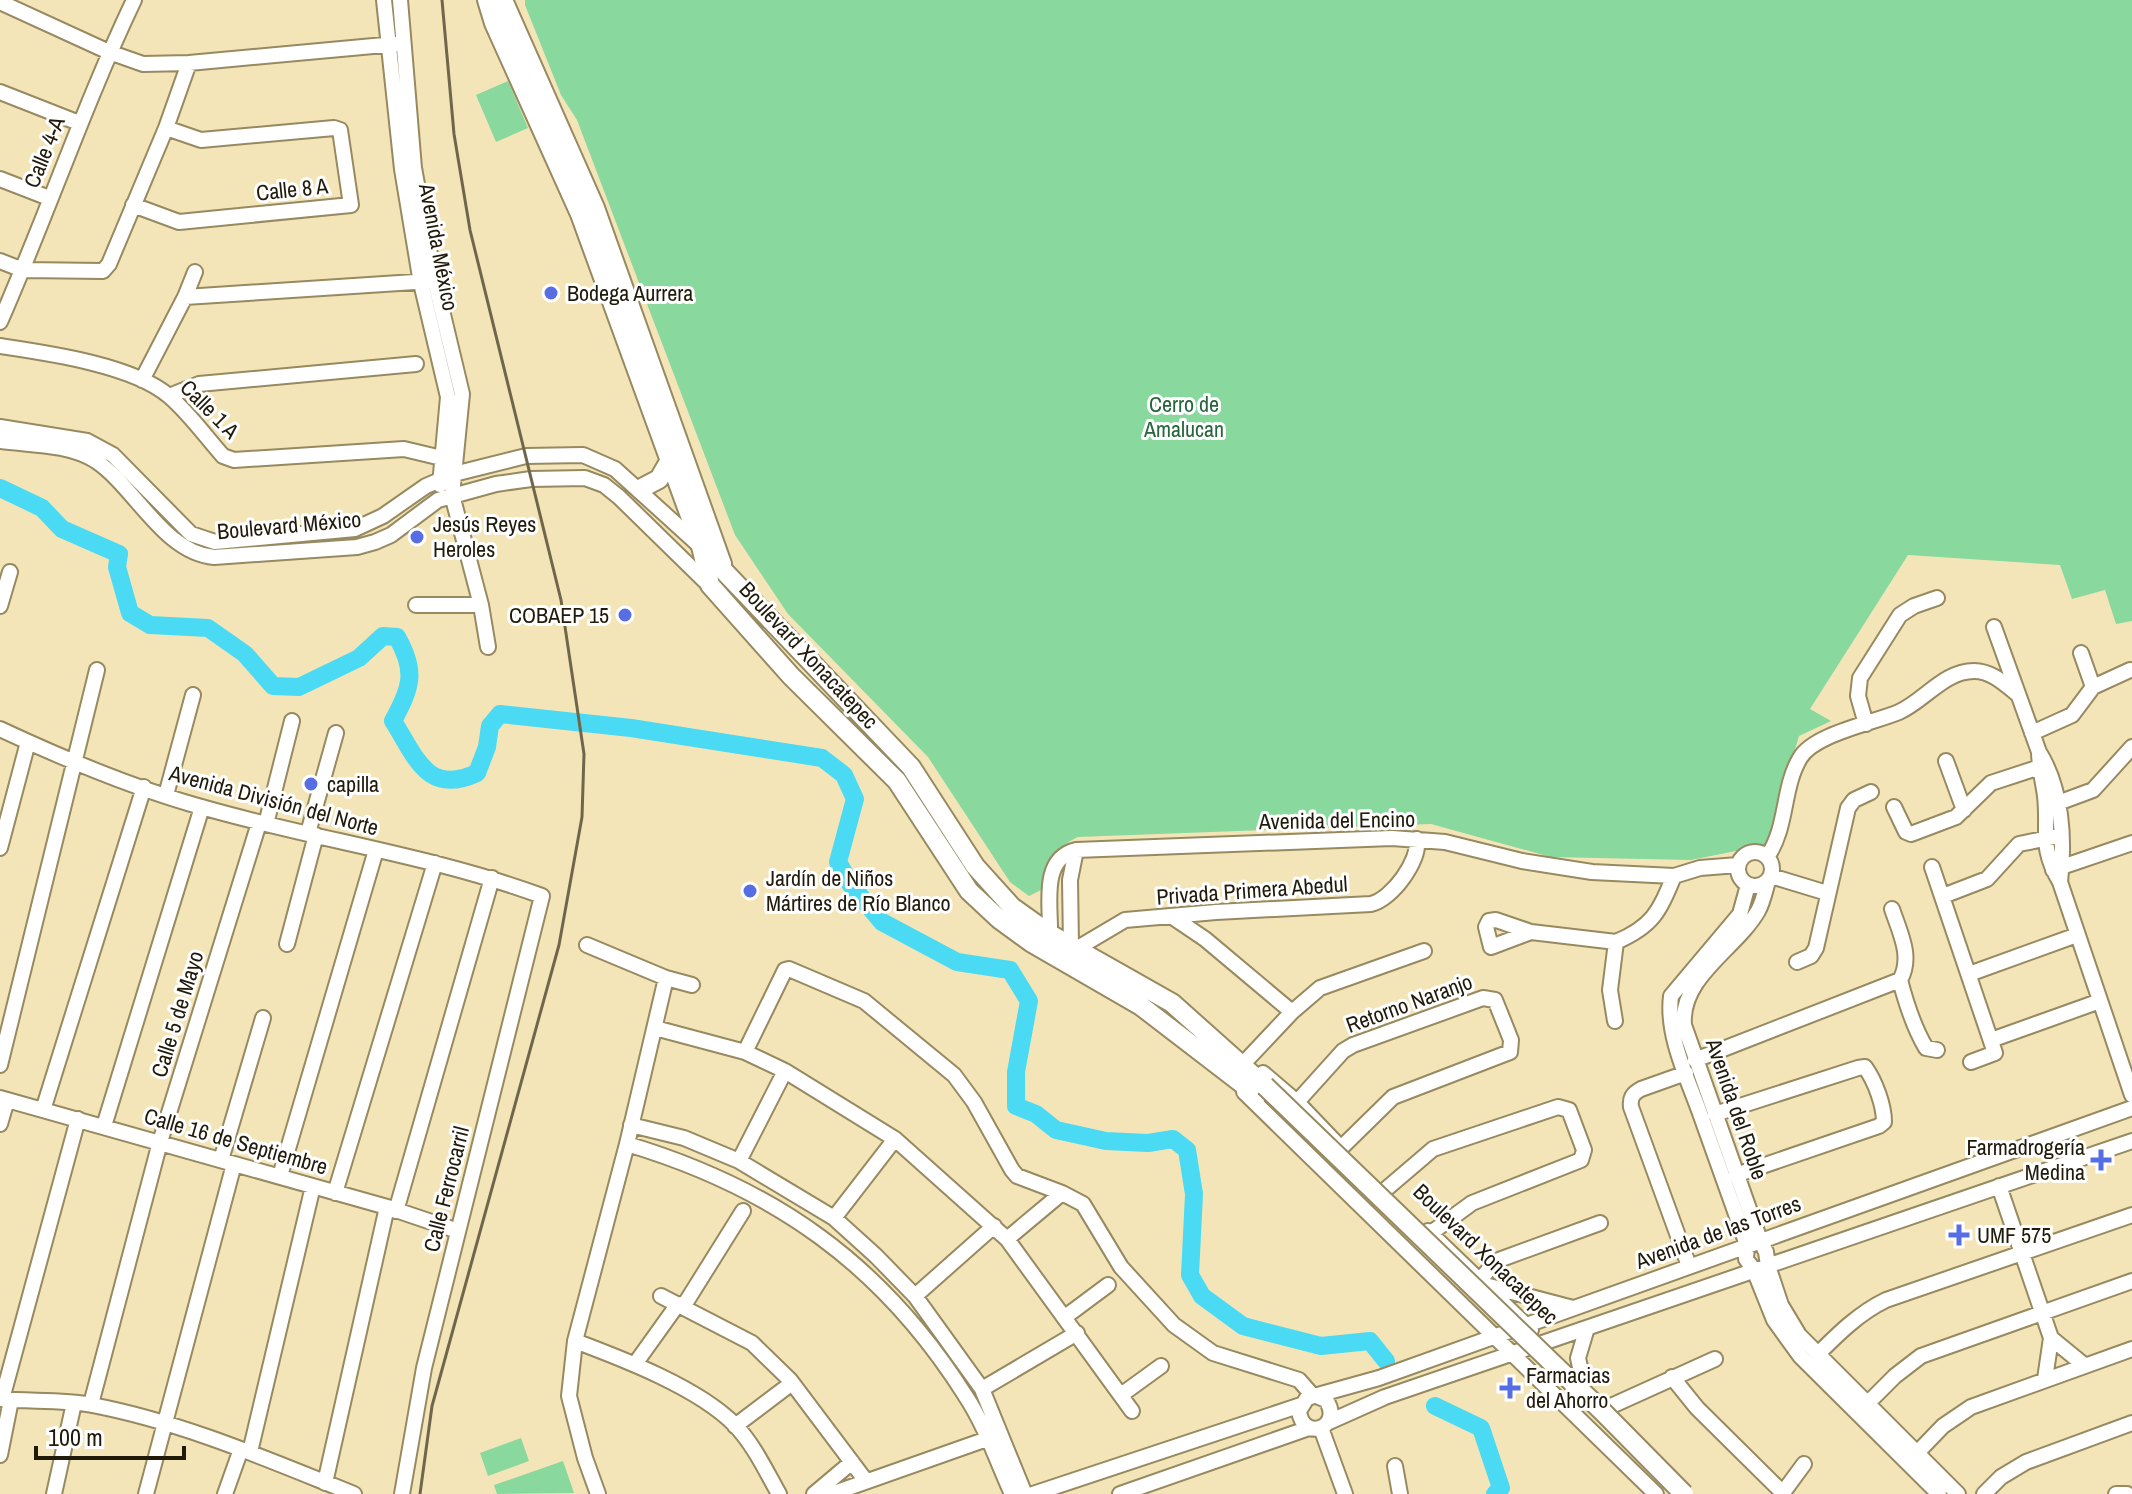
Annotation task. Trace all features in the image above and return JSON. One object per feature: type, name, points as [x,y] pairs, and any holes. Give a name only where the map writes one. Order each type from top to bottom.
[{"type":"main road","name":"Boulevard Xonacatepec","points":[[487,0],[494,23],[580,214],[701,546],[710,585],[791,676],[897,781],[969,891],[999,919],[1072,953]]},
{"type":"main road","name":"Boulevard Xonacatepec","points":[[503,0],[595,208],[724,571],[911,767],[975,866],[1012,907],[1141,1006],[1238,1064],[1668,1494]]},
{"type":"main road","points":[[640,489],[659,479],[670,460]]},
{"type":"main road","name":"Boulevard México","points":[[701,546],[724,571]]},
{"type":"main road","points":[[724,571],[729,606]]},
{"type":"main road","name":"Boulevard Xonacatepec","points":[[1261,1090],[1602,1411],[1684,1494]]},
{"type":"street","name":"Calle 4-A","points":[[0,322],[79,123],[134,0]]},
{"type":"street","name":"Avenida México","points":[[384,0],[402,169],[428,282]]},
{"type":"street","name":"Avenida México","points":[[400,0],[414,168],[428,282],[448,397],[445,498]]},
{"type":"street","points":[[0,2],[109,52],[143,64],[189,63],[403,44]]},
{"type":"street","points":[[0,261],[23,270],[103,271],[109,264],[166,128],[189,63]]},
{"type":"street","points":[[0,92],[79,123]]},
{"type":"street","name":"Calle 8 A","points":[[133,205],[179,222],[351,205],[340,130],[334,128],[201,140],[166,128]]},
{"type":"street","points":[[0,179],[49,198]]},
{"type":"street","points":[[142,380],[195,272]]},
{"type":"street","points":[[185,297],[428,282]]},
{"type":"street","name":"Calle 1 A","points":[[0,346],[74,358],[142,380],[169,396],[223,456],[234,460],[404,449],[448,468]]},
{"type":"street","points":[[169,396],[199,384],[416,364]]},
{"type":"street","name":"Boulevard México","points":[[0,427],[87,441],[113,455],[191,534],[215,542],[355,529],[383,516],[448,468],[526,456],[583,455],[615,469],[701,546]]},
{"type":"street","name":"Boulevard México","points":[[0,441],[69,449],[97,462],[191,553],[203,556],[366,545],[391,535],[445,498],[531,479],[585,478],[604,485],[619,497],[710,585]]},
{"type":"street","points":[[445,498],[481,605],[488,647]]},
{"type":"street","points":[[0,606],[10,572]]},
{"type":"street","points":[[1866,724],[1858,696],[1860,678],[1900,615],[1937,598]]},
{"type":"street","points":[[416,605],[481,605]]},
{"type":"street","points":[[1994,627],[2058,803],[2052,831]]},
{"type":"street","points":[[2081,653],[2093,687]]},
{"type":"street","points":[[0,1065],[97,670]]},
{"type":"street","points":[[2032,733],[2072,715],[2093,687],[2130,670]]},
{"type":"street","points":[[1767,857],[1779,838],[1800,758],[1808,748],[1911,706],[1943,682],[1972,671],[1997,678],[2016,693]]},
{"type":"street","points":[[166,795],[193,695]]},
{"type":"street","name":"Calle 5 de Mayo","points":[[91,1404],[160,1142],[263,823],[292,721]]},
{"type":"street","name":"Avenida División del Norte","points":[[0,729],[202,807],[435,863],[492,878],[542,896]]},
{"type":"street","points":[[287,944],[336,733]]},
{"type":"street","points":[[0,848],[28,742]]},
{"type":"street","points":[[2058,803],[2093,790],[2132,747]]},
{"type":"street","points":[[1946,761],[1964,810]]},
{"type":"street","points":[[1894,807],[1906,832],[1911,834],[1956,817],[1991,783],[2042,762]]},
{"type":"street","points":[[2042,762],[2058,873],[2132,1095]]},
{"type":"street","points":[[43,1110],[144,787]]},
{"type":"street","points":[[1797,962],[1814,952],[1850,803],[1871,792]]},
{"type":"street","points":[[104,1126],[202,807]]},
{"type":"street","points":[[1943,896],[1980,883],[2019,844],[2052,831]]},
{"type":"street","name":"Privada Primera Abedul","points":[[1072,953],[1125,920],[1382,901],[1416,856],[1417,839]]},
{"type":"street","name":"Avenida del Encino","points":[[1076,850],[1417,839],[1445,842],[1561,869],[1674,876],[1716,865],[1738,865]]},
{"type":"street","points":[[2058,873],[2132,843]]},
{"type":"street","points":[[280,1176],[376,850]]},
{"type":"street","points":[[1050,934],[1049,887],[1057,861],[1065,853],[1076,850],[1070,880],[1072,953]]},
{"type":"street","points":[[1753,852],[1767,857],[1772,869],[1769,878],[1758,886],[1741,880],[1738,865],[1741,859],[1753,852]]},
{"type":"street","points":[[335,1193],[435,863]]},
{"type":"street","points":[[1932,867],[1993,1046]]},
{"type":"street","points":[[1531,932],[1491,947],[1486,927],[1489,921],[1496,920],[1531,932],[1616,942],[1634,934],[1655,917],[1674,876]]},
{"type":"street","points":[[325,1483],[392,1209],[492,878]]},
{"type":"street","points":[[1769,878],[1827,893]]},
{"type":"street","name":"Avenida del Roble","points":[[1769,878],[1752,920],[1688,992],[1683,1009],[1684,1025],[1736,1175],[1753,1242],[1746,1259],[1761,1268],[1789,1322],[1817,1355],[1958,1494]]},
{"type":"street","name":"Avenida del Roble","points":[[1748,885],[1740,914],[1671,996],[1669,1010],[1672,1027],[1686,1073],[1753,1242],[1766,1252],[1761,1268],[1774,1320],[1783,1335],[1800,1356],[1939,1494]]},
{"type":"street","name":"Calle Ferrocarril","points":[[402,1494],[424,1368],[542,896]]},
{"type":"street","points":[[1695,1060],[1900,980],[1906,970],[1907,955],[1892,909]]},
{"type":"street","points":[[1205,939],[1216,912]]},
{"type":"street","points":[[1171,916],[1205,939],[1292,1012]]},
{"type":"street","points":[[1969,974],[2077,935]]},
{"type":"street","points":[[1615,1021],[1610,990],[1616,942]]},
{"type":"street","points":[[587,945],[666,978],[692,985]]},
{"type":"street","points":[[1238,1064],[1320,988],[1424,951]]},
{"type":"street","points":[[745,1052],[785,970],[864,1001],[954,1075],[974,1102],[1017,1176],[1083,1204],[1121,1267],[1174,1325],[1213,1353],[1299,1380],[1311,1399],[1330,1407],[1320,1426],[1345,1494]]},
{"type":"street","points":[[598,1494],[569,1396],[575,1341],[627,1144],[666,978]]},
{"type":"street","points":[[1900,980],[1920,1038],[1926,1048],[1937,1050]]},
{"type":"street","name":"Retorno Naranjo","points":[[1297,1102],[1343,1051],[1353,1045],[1483,998],[1495,1000],[1511,1040],[1510,1052],[1393,1097],[1341,1148]]},
{"type":"street","points":[[1971,1062],[1993,1046],[2100,1001]]},
{"type":"street","points":[[146,1494],[263,1018]]},
{"type":"street","points":[[655,1028],[745,1052],[785,1071],[895,1139],[1007,1239],[1132,1411]]},
{"type":"street","name":"Boulevard Xonacatepec","points":[[1238,1064],[1297,1102],[1695,1494]]},
{"type":"street","name":"Boulevard Xonacatepec","points":[[1238,1064],[1240,1088],[1656,1494]]},
{"type":"street","points":[[1715,1114],[1865,1067],[1884,1114],[1884,1122],[1879,1126],[1736,1175]]},
{"type":"street","points":[[739,1161],[785,1071]]},
{"type":"street","points":[[1686,1073],[1641,1089],[1630,1099],[1689,1266]]},
{"type":"street","points":[[0,1124],[3,1099]]},
{"type":"street","name":"Calle 16 de Septiembre","points":[[3,1099],[280,1176],[458,1231]]},
{"type":"street","points":[[1385,1190],[1433,1149],[1564,1107],[1571,1115],[1584,1156],[1576,1164],[1472,1203],[1431,1233]]},
{"type":"street","name":"Avenida de las Torres","points":[[1024,1494],[1379,1378],[2132,1108]]},
{"type":"street","points":[[0,1455],[4,1400],[78,1119]]},
{"type":"street","points":[[631,1125],[684,1138],[739,1161],[834,1218],[915,1296],[982,1389],[1024,1494]]},
{"type":"street","points":[[834,1218],[895,1139]]},
{"type":"street","points":[[1120,1494],[1320,1426],[1385,1397],[2132,1141]]},
{"type":"street","points":[[627,1144],[679,1159],[729,1181],[789,1214],[857,1264],[914,1326],[954,1378],[987,1439],[1024,1494]]},
{"type":"street","points":[[1345,1189],[1364,1170]]},
{"type":"street","points":[[225,1494],[246,1451],[313,1186]]},
{"type":"street","points":[[1999,1186],[2051,1338],[2045,1379]]},
{"type":"street","points":[[1007,1239],[1062,1193]]},
{"type":"street","points":[[635,1364],[680,1305],[743,1211]]},
{"type":"street","points":[[1817,1355],[1871,1307],[2132,1215]]},
{"type":"street","points":[[1487,1287],[1496,1261],[1600,1223]]},
{"type":"street","points":[[915,1296],[994,1226]]},
{"type":"street","points":[[1867,1404],[1921,1356],[2132,1281]]},
{"type":"street","points":[[1065,1317],[1108,1285]]},
{"type":"street","points":[[1475,1315],[1487,1317],[1495,1312],[1497,1303],[1487,1287]]},
{"type":"street","points":[[1487,1287],[1573,1308]]},
{"type":"street","points":[[661,1296],[752,1343],[792,1383],[866,1481]]},
{"type":"street","points":[[1583,1381],[1578,1358],[1587,1328]]},
{"type":"street","points":[[982,1389],[1077,1333]]},
{"type":"street","points":[[2051,1338],[2084,1365]]},
{"type":"street","points":[[575,1341],[635,1364],[711,1405],[735,1426],[779,1494]]},
{"type":"street","points":[[1917,1453],[1957,1414],[2132,1349]]},
{"type":"street","points":[[1609,1407],[1715,1359]]},
{"type":"street","points":[[1540,1380],[1541,1365],[1549,1360],[1562,1360]]},
{"type":"street","points":[[1121,1395],[1161,1366]]},
{"type":"street","points":[[1672,1377],[1697,1408],[1782,1494],[1804,1464]]},
{"type":"street","points":[[1379,1378],[1385,1397]]},
{"type":"street","points":[[735,1426],[792,1383]]},
{"type":"street","points":[[1311,1399],[1300,1418],[1320,1426]]},
{"type":"street","points":[[4,1400],[91,1404],[246,1451],[351,1493]]},
{"type":"street","points":[[54,1494],[74,1403]]},
{"type":"street","points":[[1984,1494],[2012,1468],[2132,1423]]},
{"type":"street","points":[[831,1494],[987,1439]]},
{"type":"street","points":[[814,1494],[852,1462]]},
{"type":"street","points":[[1395,1466],[1400,1494]]},
{"type":"street","points":[[2116,1494],[2127,1494]]},
{"type":"green space","name":"Cerro de Amalucan","points":[[525,0],[2132,0],[2132,621],[2116,624],[2105,590],[2072,599],[2060,565],[1908,555],[1810,709],[1831,721],[1799,736],[1766,845],[1691,860],[1551,857],[1431,824],[1078,837],[1053,858],[1043,889],[1029,896],[1010,882],[928,757],[788,614],[735,535],[577,120],[561,95]]},
{"type":"green space","points":[[508,81],[528,128],[496,142],[476,95]]},
{"type":"green space","points":[[521,1438],[529,1461],[488,1476],[480,1453]]},
{"type":"green space","points":[[563,1461],[574,1493],[497,1494],[494,1485]]},
{"type":"waterway","points":[[0,488],[42,508],[62,529],[119,554],[117,567],[130,613],[150,625],[208,628],[245,654],[273,686],[299,687],[359,658],[383,636],[397,637],[407,660],[409,679],[393,721],[425,769],[446,780],[477,773],[487,747],[490,726],[500,714],[631,728],[822,758],[844,775],[855,799],[838,862],[851,885],[882,922],[957,962],[1010,970],[1029,1001],[1016,1072],[1016,1106],[1036,1114],[1056,1130],[1106,1141],[1148,1143],[1173,1139],[1187,1150],[1194,1194],[1190,1275],[1202,1296],[1243,1326],[1321,1346],[1370,1341],[1386,1361]]},
{"type":"waterway","points":[[1435,1406],[1481,1428],[1501,1488],[1495,1494]]},
{"type":"railway","points":[[420,1494],[432,1406],[559,945],[582,817],[584,754],[561,600],[470,230],[454,134],[442,0]]},
{"type":"place","name":"Bodega Aurrera","points":[[551,293]]},
{"type":"place","name":"Jesús Reyes Heroles","points":[[417,537]]},
{"type":"place","name":"COBAEP 15","points":[[625,615]]},
{"type":"place","name":"capilla","points":[[311,784]]},
{"type":"place","name":"Jardín de Niños Mártires de Río Blanco","points":[[750,891]]},
{"type":"place","name":"Farmadrogería Medina","points":[[2101,1160]]},
{"type":"place","name":"UMF 575","points":[[1959,1235]]},
{"type":"place","name":"Farmacias del Ahorro","points":[[1510,1388]]}]
